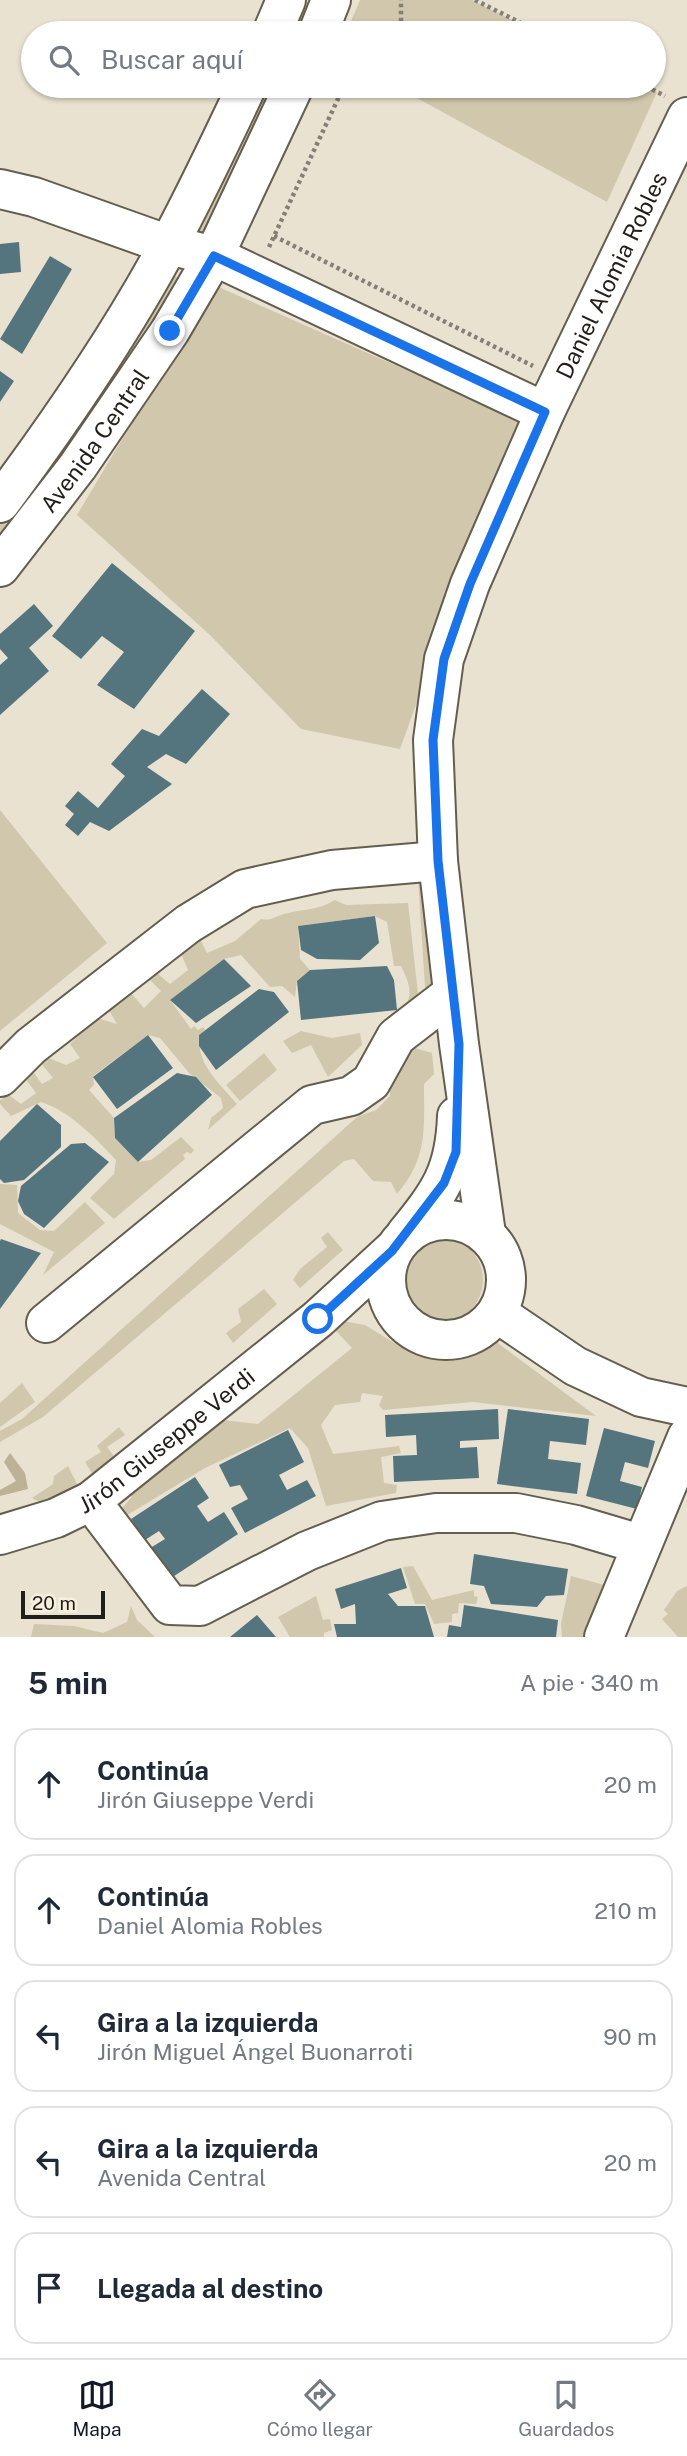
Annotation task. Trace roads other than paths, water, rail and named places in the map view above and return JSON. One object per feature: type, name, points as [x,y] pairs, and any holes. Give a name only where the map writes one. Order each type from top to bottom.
[{"type":"street","points":[[277,21],[286,0]]},
{"type":"street","points":[[323,21],[331,0]]},
{"type":"street","name":"Avenida Central","points":[[0,503],[39,450],[169,245],[241,98]]},
{"type":"street","name":"Avenida Central","points":[[0,567],[86,455],[170,331],[214,256],[288,98]]},
{"type":"street","name":"Daniel Alomia Robles","points":[[486,1234],[459,1044],[438,861],[433,740],[444,659],[470,584],[676,106]]},
{"type":"street","points":[[0,189],[34,197],[169,245],[214,256],[545,412]]},
{"type":"street","points":[[0,1077],[31,1046],[188,924],[245,889],[332,870],[438,861]]},
{"type":"street","points":[[46,1323],[312,1105],[351,1096],[371,1082],[396,1037],[453,993]]},
{"type":"street","name":"Daniel Alomia Robles","points":[[399,1243],[444,1183],[456,1152],[459,1044]]},
{"type":"street","points":[[446,1219],[467,1223],[486,1234],[499,1251],[506,1271],[505,1293],[497,1313],[483,1328],[466,1337],[446,1340],[426,1337],[408,1328],[395,1313],[386,1293],[385,1271],[399,1243],[424,1223],[446,1219]]},
{"type":"street","name":"Jirón Giuseppe Verdi","points":[[0,1535],[56,1518],[91,1501],[318,1319],[399,1243]]},
{"type":"street","points":[[318,1319],[395,1313]]},
{"type":"street","points":[[497,1313],[575,1366],[641,1397],[687,1407]]},
{"type":"street","points":[[604,1637],[640,1544],[687,1437]]},
{"type":"street","points":[[91,1501],[170,1605],[200,1606],[307,1551],[382,1521],[436,1513],[516,1513],[576,1525],[640,1544]]}]
